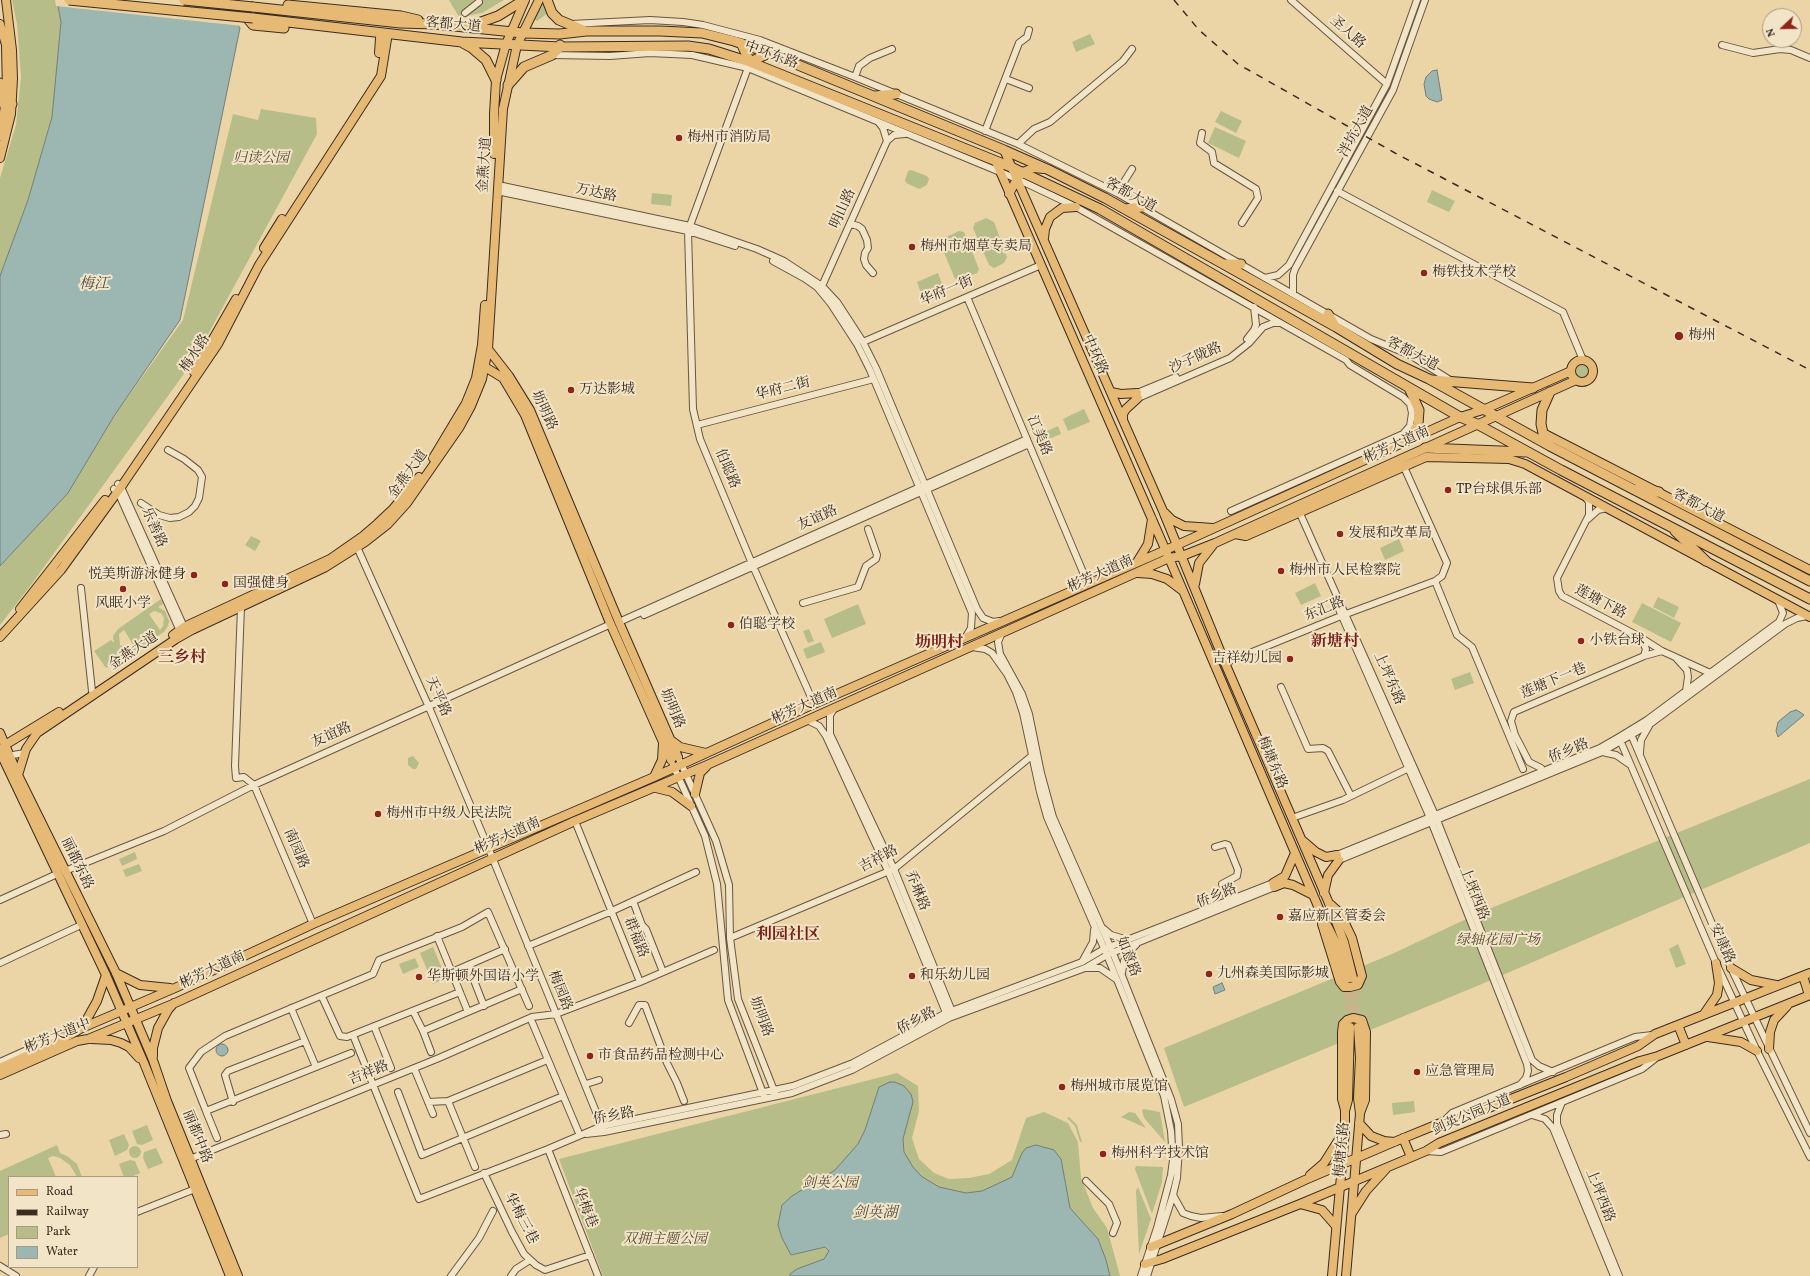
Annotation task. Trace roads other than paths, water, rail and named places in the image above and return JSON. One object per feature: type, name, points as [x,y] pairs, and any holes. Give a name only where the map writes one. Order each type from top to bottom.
[{"type":"highway","name":"客都大道","points":[[69,0],[316,25],[462,42],[506,44]]},
{"type":"highway","name":"客都大道","points":[[184,0],[400,23],[435,24],[511,32]]},
{"type":"highway","points":[[464,28],[498,16],[524,0]]},
{"type":"highway","points":[[547,0],[552,13],[565,24],[586,32]]},
{"type":"highway","points":[[426,38],[406,41],[253,25],[248,20],[250,5],[255,2],[401,16],[435,24]]},
{"type":"highway","name":"中环东路","points":[[511,32],[560,34],[703,29],[769,53],[1004,150]]},
{"type":"highway","points":[[508,85],[524,68],[552,55],[560,47],[560,34]]},
{"type":"highway","points":[[462,42],[481,55],[492,69],[496,80]]},
{"type":"highway","points":[[740,43],[749,65],[769,53]]},
{"type":"highway","name":"中环东路","points":[[506,44],[560,47],[688,46],[709,49],[1011,167]]},
{"type":"highway","points":[[0,83],[3,95],[9,105]]},
{"type":"highway","points":[[873,96],[896,94]]},
{"type":"highway","points":[[946,141],[951,128]]},
{"type":"highway","name":"客都大道","points":[[1004,150],[1047,169],[1125,209],[1397,364],[1429,380],[1494,417],[1810,581]]},
{"type":"highway","name":"客都大道","points":[[1011,167],[1020,176],[1077,203],[1100,209],[1460,417],[1477,424],[1561,470],[1669,524],[1810,599]]},
{"type":"highway","points":[[1077,203],[1083,187]]},
{"type":"highway","points":[[1125,209],[1142,207]]},
{"type":"highway","points":[[1223,264],[1241,264]]},
{"type":"highway","points":[[1328,314],[1336,328]]},
{"type":"highway","points":[[1309,338],[1325,339]]},
{"type":"highway","points":[[1390,376],[1397,364]]},
{"type":"highway","points":[[1429,380],[1533,388]]},
{"type":"highway","points":[[1408,440],[1418,425],[1419,410],[1410,388]]},
{"type":"highway","points":[[1550,392],[1542,410],[1541,424],[1542,433],[1550,446]]},
{"type":"highway","points":[[1425,448],[1529,453]]},
{"type":"highway","points":[[1561,470],[1568,455]]},
{"type":"highway","points":[[1627,486],[1659,492]]},
{"type":"highway","points":[[1669,524],[1706,561]]},
{"type":"main road","points":[[0,136],[9,105],[13,79],[12,50],[6,0]]},
{"type":"main road","name":"金燕大道","points":[[3,753],[26,731],[92,691],[182,629],[330,559],[364,536],[393,509],[430,462],[466,403],[476,378],[482,345],[495,143],[496,80],[506,44],[524,0]]},
{"type":"main road","name":"金燕大道","points":[[18,775],[25,753],[32,738],[43,729],[176,639],[324,568],[357,547],[388,524],[414,493],[459,428],[472,406],[485,367],[488,349],[503,109],[517,45],[539,0]]},
{"type":"main road","points":[[0,24],[0,30],[6,45],[3,95]]},
{"type":"main road","name":"梅水路","points":[[0,637],[61,570],[179,397],[270,237],[378,75],[384,39]]},
{"type":"main road","points":[[495,93],[506,95]]},
{"type":"main road","points":[[0,158],[11,114],[9,105]]},
{"type":"main road","points":[[1004,150],[1011,167]]},
{"type":"main road","name":"中环路","points":[[996,162],[1169,558]]},
{"type":"main road","points":[[1009,194],[1020,176],[1033,168],[1047,169]]},
{"type":"main road","name":"中环路","points":[[1020,176],[1044,238],[1177,545]]},
{"type":"main road","points":[[1044,238],[1045,229],[1050,216],[1062,208],[1077,203]]},
{"type":"main road","name":"坜明路","points":[[488,349],[509,376],[530,410],[617,624],[676,762]]},
{"type":"main road","points":[[1582,360],[1590,364],[1593,369],[1589,380],[1584,382],[1576,380],[1572,376],[1571,371],[1574,363],[1582,360]]},
{"type":"main road","name":"坜明路","points":[[485,367],[503,378],[525,415],[617,624]]},
{"type":"main road","name":"彬芳大道南","points":[[121,1011],[488,847],[654,777],[676,762],[706,753],[814,704],[1166,550],[1460,417],[1483,410],[1571,371]]},
{"type":"main road","name":"彬芳大道南","points":[[126,1023],[175,1003],[492,858],[834,709],[1169,558],[1182,556],[1297,510],[1425,448],[1576,380]]},
{"type":"main road","points":[[1111,392],[1137,396]]},
{"type":"main road","points":[[1122,419],[1122,414],[1137,396]]},
{"type":"main road","points":[[1542,433],[1810,570]]},
{"type":"main road","points":[[1297,510],[1426,457],[1509,459],[1525,464],[1809,616]]},
{"type":"main road","name":"梅水路","points":[[0,632],[5,628],[118,488]]},
{"type":"main road","points":[[1163,511],[1172,520],[1184,526],[1215,528]]},
{"type":"main road","points":[[1136,562],[1148,544],[1152,518]]},
{"type":"main road","points":[[1195,587],[1199,563],[1215,543]]},
{"type":"main road","points":[[1177,545],[1182,556]]},
{"type":"main road","name":"梅塘东路","points":[[1169,558],[1350,978],[1344,942],[1328,901],[1224,663],[1182,556]]},
{"type":"main road","points":[[1137,573],[1152,574],[1167,579],[1183,591]]},
{"type":"main road","points":[[26,731],[32,738]]},
{"type":"main road","name":"丽都东路","points":[[0,733],[3,753],[61,872],[116,973],[130,1007]]},
{"type":"main road","points":[[654,777],[662,760],[666,740],[680,747],[706,753]]},
{"type":"main road","name":"丽都东路","points":[[3,753],[18,775],[61,872],[82,925],[106,975],[121,1011]]},
{"type":"main road","points":[[694,794],[700,773],[707,765]]},
{"type":"main road","points":[[655,788],[672,792],[691,806]]},
{"type":"main road","points":[[1301,839],[1316,852],[1326,857],[1338,857],[1328,875],[1324,893]]},
{"type":"main road","points":[[1274,885],[1285,876],[1295,853]]},
{"type":"main road","points":[[1274,885],[1284,883],[1293,885],[1313,895]]},
{"type":"main road","points":[[1320,911],[1322,924],[1340,982],[1344,987],[1358,985],[1362,976],[1352,938],[1340,913],[1328,901]]},
{"type":"main road","points":[[1703,1015],[1717,995],[1719,983],[1716,963]]},
{"type":"main road","points":[[1731,968],[1751,980],[1777,986]]},
{"type":"main road","points":[[116,973],[140,985],[157,988],[175,988]]},
{"type":"main road","points":[[82,1028],[98,1001],[106,975]]},
{"type":"main road","points":[[1806,975],[1810,995]]},
{"type":"main road","name":"剑英公园大道","points":[[1154,1246],[1232,1214],[1304,1180],[1394,1142],[1443,1122],[1456,1121],[1566,1077],[1638,1046],[1655,1034],[1806,975]]},
{"type":"main road","name":"剑英公园大道","points":[[1148,1263],[1300,1204],[1426,1151],[1439,1143],[1640,1061],[1658,1056],[1810,995]]},
{"type":"main road","points":[[153,1060],[152,1048],[158,1028],[168,1010],[175,1003]]},
{"type":"main road","points":[[1769,1050],[1770,1032],[1774,1020],[1790,1003]]},
{"type":"main road","name":"丽都中路","points":[[130,1007],[153,1060],[190,1159],[238,1276]]},
{"type":"main road","name":"丽都中路","points":[[121,1011],[144,1062],[230,1276]]},
{"type":"main road","name":"彬芳大道中","points":[[0,1068],[59,1041],[65,1036],[121,1011]]},
{"type":"main road","points":[[1345,1111],[1342,1098],[1342,1032],[1343,1024],[1347,1020],[1353,1018],[1362,1020],[1366,1032],[1365,1100],[1360,1114]]},
{"type":"main road","name":"彬芳大道中","points":[[0,1075],[77,1041],[88,1039],[126,1023]]},
{"type":"main road","points":[[1678,1025],[1686,1045]]},
{"type":"main road","name":"梅塘东路","points":[[1332,1276],[1345,1131],[1345,1111],[1348,1100],[1354,1027],[1360,1058],[1358,1098],[1360,1114],[1350,1215],[1346,1276]]},
{"type":"main road","points":[[133,1038],[142,1035]]},
{"type":"main road","points":[[1705,1037],[1733,1039],[1757,1051]]},
{"type":"main road","points":[[88,1039],[111,1040],[121,1044],[128,1047],[144,1062]]},
{"type":"main road","points":[[1359,1123],[1371,1136],[1384,1141],[1394,1142]]},
{"type":"main road","points":[[1304,1180],[1324,1163],[1345,1131]]},
{"type":"main road","points":[[1404,1138],[1411,1157]]},
{"type":"main road","points":[[1350,1215],[1366,1191],[1388,1166]]},
{"type":"main road","points":[[1300,1204],[1322,1210],[1336,1226]]},
{"type":"main road","points":[[1347,1266],[1353,1276]]},
{"type":"street","name":"圣人路","points":[[1291,0],[1387,84]]},
{"type":"street","name":"泮坑大道","points":[[1292,267],[1387,84],[1417,0]]},
{"type":"street","name":"泮坑大道","points":[[1292,267],[1337,191],[1393,90],[1425,0]]},
{"type":"street","points":[[465,13],[479,2]]},
{"type":"street","points":[[565,24],[650,20],[683,22],[703,29],[760,40],[855,77],[1018,144],[1117,193],[1371,339],[1410,355],[1452,381]]},
{"type":"street","points":[[985,131],[1019,43],[1027,37],[1029,30]]},
{"type":"street","points":[[1722,45],[1753,53],[1780,49],[1791,50],[1810,58]]},
{"type":"street","points":[[855,77],[859,66],[870,58],[892,48]]},
{"type":"street","points":[[1018,144],[1034,129],[1050,122],[1123,61],[1132,49]]},
{"type":"street","points":[[552,55],[610,56],[650,53],[692,55],[749,65],[907,134],[1000,172],[1020,176]]},
{"type":"street","points":[[689,228],[749,65]]},
{"type":"street","points":[[1006,79],[1028,88]]},
{"type":"street","points":[[879,122],[883,128],[886,141],[894,135],[907,134]]},
{"type":"street","points":[[1202,133],[1200,143],[1212,152],[1214,163],[1256,189],[1258,198],[1242,223]]},
{"type":"street","name":"明山路","points":[[822,286],[851,224],[886,141]]},
{"type":"street","points":[[1117,193],[1132,169]]},
{"type":"street","name":"万达路","points":[[497,188],[689,228]]},
{"type":"street","points":[[1337,191],[1563,312],[1582,360]]},
{"type":"street","points":[[1077,203],[1309,338],[1403,397],[1410,404],[1412,414],[1410,426],[1402,434],[1231,511]]},
{"type":"street","points":[[851,224],[862,229],[867,240],[868,248],[864,259],[866,265],[873,273]]},
{"type":"street","points":[[689,228],[756,249],[784,261],[822,286],[837,302],[863,342],[876,368],[972,613],[972,628],[965,638]]},
{"type":"street","points":[[689,228],[778,263],[817,288],[831,304],[857,344],[874,379],[977,609],[983,618],[993,622],[1003,621]]},
{"type":"street","name":"伯聪路","points":[[689,228],[693,409],[700,439],[752,564],[814,704]]},
{"type":"street","name":"华府一街","points":[[863,342],[1041,264]]},
{"type":"street","points":[[1265,278],[1278,275],[1292,267],[1293,294]]},
{"type":"street","name":"江美路","points":[[966,297],[1088,584]]},
{"type":"street","points":[[1254,307],[1256,312],[1256,332]]},
{"type":"street","name":"沙子陇路","points":[[1137,396],[1230,358],[1239,352],[1256,332],[1263,327],[1273,323],[1282,323]]},
{"type":"street","name":"华府二街","points":[[697,425],[874,379]]},
{"type":"street","name":"友谊路","points":[[0,900],[61,872],[164,831],[254,785],[428,705],[617,624],[1028,441]]},
{"type":"street","points":[[142,503],[159,515],[170,518],[179,517],[189,512],[195,506],[199,498],[202,477],[198,470],[184,459],[168,450]]},
{"type":"street","points":[[1404,467],[1447,563],[1442,576],[1435,580],[1457,636],[1472,647],[1523,769]]},
{"type":"street","name":"乐善路","points":[[118,488],[182,629]]},
{"type":"street","points":[[1584,526],[1590,508],[1589,502],[1586,498]]},
{"type":"street","points":[[1584,526],[1594,513],[1600,509],[1607,508]]},
{"type":"street","name":"上坪东路","points":[[1297,510],[1433,818]]},
{"type":"street","name":"莲塘下路","points":[[1584,526],[1557,578],[1559,591],[1562,596],[1640,637],[1662,651],[1710,673]]},
{"type":"street","points":[[803,603],[858,587],[866,566],[876,559],[877,556],[868,529]]},
{"type":"street","name":"天平路","points":[[357,547],[428,705],[492,858]]},
{"type":"street","name":"东汇路","points":[[1224,663],[1435,580]]},
{"type":"street","points":[[81,588],[92,691]]},
{"type":"street","points":[[1777,598],[1782,608],[1782,623],[1792,619],[1809,616]]},
{"type":"street","points":[[241,607],[235,766],[236,778],[244,777],[254,785]]},
{"type":"street","name":"侨乡路","points":[[1433,818],[1602,752],[1631,733],[1710,673],[1782,623]]},
{"type":"street","name":"侨乡路","points":[[1631,733],[1650,724],[1782,623]]},
{"type":"street","points":[[972,647],[985,649],[998,655],[998,642],[1001,634]]},
{"type":"street","points":[[1640,637],[1646,649],[1644,656]]},
{"type":"street","name":"莲塘下一巷","points":[[1541,768],[1529,762],[1515,735],[1511,721],[1514,712],[1644,656],[1662,651]]},
{"type":"street","name":"如意路","points":[[998,655],[1022,694],[1029,714],[1034,754],[1047,817],[1106,955],[1120,979],[1172,1099],[1178,1124],[1179,1148],[1177,1178],[1173,1195],[1148,1263],[1141,1276]]},
{"type":"street","points":[[1675,657],[1687,670],[1688,677],[1686,691]]},
{"type":"street","points":[[1281,687],[1308,749],[1323,748],[1328,751],[1351,796]]},
{"type":"street","points":[[828,735],[830,715],[834,709]]},
{"type":"street","points":[[807,720],[820,726],[828,735]]},
{"type":"street","points":[[1640,756],[1641,740],[1650,724]]},
{"type":"street","name":"安康路","points":[[1631,733],[1731,968],[1810,1133]]},
{"type":"street","name":"乔琳路","points":[[828,735],[891,870],[950,1015]]},
{"type":"street","name":"侨乡路","points":[[1338,857],[1620,740]]},
{"type":"street","name":"安康路","points":[[1620,740],[1716,963],[1757,1051],[1810,1157]]},
{"type":"street","points":[[1602,752],[1616,755],[1631,767]]},
{"type":"street","points":[[3,753],[25,753]]},
{"type":"street","name":"如意路","points":[[1034,754],[1052,816],[1112,950],[1120,979],[1164,1096],[1171,1131],[1173,1160],[1171,1175],[1154,1246]]},
{"type":"street","name":"吉祥路","points":[[730,938],[891,870],[1034,754]]},
{"type":"street","name":"坜明路","points":[[676,762],[691,806],[705,836],[717,884],[728,1000],[765,1099]]},
{"type":"street","points":[[1634,774],[1646,769]]},
{"type":"street","points":[[1292,818],[1351,796],[1408,770]]},
{"type":"street","name":"坜明路","points":[[682,776],[694,794],[716,841],[729,885],[730,938],[738,999],[775,1093]]},
{"type":"street","name":"南园路","points":[[254,785],[313,924]]},
{"type":"street","name":"上坪西路","points":[[1433,818],[1530,1062]]},
{"type":"street","name":"群福路","points":[[575,821],[640,982]]},
{"type":"street","points":[[1215,847],[1226,844],[1228,845],[1238,870],[1237,876],[1222,884],[1228,901]]},
{"type":"street","name":"梅园路","points":[[492,858],[604,1132]]},
{"type":"street","points":[[528,946],[612,911],[696,872]]},
{"type":"street","name":"侨乡路","points":[[579,1133],[602,1126],[762,1093],[792,1092],[852,1070],[950,1015],[1083,965],[1106,955],[1128,940],[1228,901],[1274,885]]},
{"type":"street","name":"侨乡路","points":[[1083,965],[1104,949],[1112,950],[1139,942],[1274,885]]},
{"type":"street","points":[[633,901],[663,972]]},
{"type":"street","points":[[217,1138],[189,1068],[201,1052],[225,1036],[373,974],[378,960],[462,926],[488,912],[529,1006]]},
{"type":"street","points":[[0,963],[82,925]]},
{"type":"street","points":[[1094,926],[1093,942],[1083,965],[1100,968],[1120,979],[1124,961],[1130,951],[1139,942]]},
{"type":"street","points":[[1101,926],[1111,935],[1128,940]]},
{"type":"street","points":[[437,936],[468,1012]]},
{"type":"street","points":[[452,972],[505,949]]},
{"type":"street","points":[[556,1014],[640,982],[714,950]]},
{"type":"street","points":[[468,965],[484,1006]]},
{"type":"street","points":[[423,1031],[522,989]]},
{"type":"street","points":[[323,999],[340,1036],[347,1037],[460,992]]},
{"type":"street","points":[[629,1023],[639,1005],[644,1005],[666,1063],[677,1083],[684,1101]]},
{"type":"street","points":[[290,1008],[316,1068]]},
{"type":"street","points":[[413,1011],[431,1052]]},
{"type":"street","name":"吉祥路","points":[[190,1159],[414,1068],[532,1016],[556,1014]]},
{"type":"street","points":[[353,1035],[419,1199],[548,1149],[579,1133],[532,1022]]},
{"type":"street","points":[[374,1026],[391,1068]]},
{"type":"street","points":[[1443,1122],[1452,1113],[1635,1037],[1655,1034]]},
{"type":"street","points":[[0,1062],[56,1037],[65,1036]]},
{"type":"street","points":[[0,1079],[73,1047],[77,1041]]},
{"type":"street","points":[[233,1102],[225,1075],[228,1071],[304,1041]]},
{"type":"street","points":[[206,1112],[351,1053]]},
{"type":"street","points":[[1426,1151],[1441,1152],[1642,1069],[1658,1056]]},
{"type":"street","points":[[428,1102],[448,1101],[545,1061]]},
{"type":"street","points":[[1520,1085],[1526,1078],[1530,1062],[1553,1072]]},
{"type":"street","points":[[414,1068],[433,1114]]},
{"type":"street","points":[[586,1084],[599,1080]]},
{"type":"street","points":[[398,1092],[422,1155],[563,1096]]},
{"type":"street","name":"侨乡路","points":[[579,1133],[604,1132],[765,1099],[775,1093]]},
{"type":"street","points":[[448,1101],[462,1139],[475,1166]]},
{"type":"street","points":[[1531,1115],[1545,1119],[1555,1126],[1562,1102]]},
{"type":"street","name":"上坪西路","points":[[1555,1126],[1614,1276]]},
{"type":"street","name":"上坪西路","points":[[1555,1126],[1619,1276]]},
{"type":"street","name":"华梅巷","points":[[548,1149],[598,1276]]},
{"type":"street","name":"华梅三巷","points":[[484,1173],[512,1232],[524,1254],[530,1260],[545,1270],[590,1255]]},
{"type":"street","points":[[1086,1181],[1109,1204],[1117,1223],[1113,1234]]},
{"type":"street","points":[[138,1212],[195,1189]]},
{"type":"street","points":[[1173,1195],[1183,1212],[1191,1216],[1201,1218],[1232,1214]]},
{"type":"street","points":[[451,1276],[479,1238],[493,1211]]},
{"type":"street","points":[[511,1276],[516,1269],[530,1260]]},
{"type":"street","name":"如意路","points":[[1147,1276],[1148,1263]]},
{"type":"street","points":[[0,1266],[16,1276]]},
{"type":"water","name":"梅江","points":[[57,0],[220,0],[240,28],[180,320],[114,416],[68,493],[0,566],[0,276],[28,200],[52,117],[61,22]]},
{"type":"water","points":[[1437,70],[1442,100],[1437,102],[1426,96],[1424,84],[1426,77],[1432,71]]},
{"type":"water","points":[[1796,710],[1804,715],[1778,737],[1776,731],[1778,722],[1790,712]]},
{"type":"water","points":[[1222,983],[1225,990],[1215,994],[1213,987]]},
{"type":"water","points":[[220,1044],[224,1044],[228,1050],[224,1056],[220,1056],[216,1052],[216,1048]]},
{"type":"water","name":"剑英湖","points":[[890,1082],[895,1082],[904,1086],[911,1094],[913,1102],[903,1139],[904,1152],[913,1167],[921,1176],[939,1187],[966,1193],[982,1191],[1012,1177],[1022,1153],[1026,1148],[1036,1145],[1054,1150],[1061,1159],[1070,1208],[1098,1239],[1110,1276],[790,1276],[790,1274],[797,1269],[824,1259],[829,1251],[825,1247],[791,1255],[782,1238],[778,1225],[782,1205],[792,1196],[835,1170],[858,1144],[865,1130],[879,1087]]},
{"type":"tunnel","points":[[1347,979],[1350,1026]]},
{"type":"tunnel","points":[[1353,980],[1358,1026]]},
{"type":"railway","points":[[1174,0],[1199,30],[1238,64],[1395,153],[1810,370]]},
{"type":"place","name":"梅州市消防局","points":[[679,138]]},
{"type":"place","name":"梅州市烟草专卖局","points":[[912,247]]},
{"type":"place","name":"梅铁技术学校","points":[[1424,273]]},
{"type":"place","name":"梅州","points":[[1679,336]]},
{"type":"place","name":"万达影城","points":[[571,390]]},
{"type":"place","name":"TP台球俱乐部","points":[[1448,490]]},
{"type":"place","name":"发展和改革局","points":[[1340,534]]},
{"type":"place","name":"梅州市人民检察院","points":[[1281,571]]},
{"type":"place","name":"悦美斯游泳健身","points":[[194,575]]},
{"type":"place","name":"国强健身","points":[[225,584]]},
{"type":"place","name":"风眠小学","points":[[123,589]]},
{"type":"place","name":"伯聪学校","points":[[731,625]]},
{"type":"place","name":"小铁台球","points":[[1581,641]]},
{"type":"place","name":"吉祥幼儿园","points":[[1290,659]]},
{"type":"place","name":"梅州市中级人民法院","points":[[378,814]]},
{"type":"place","name":"嘉应新区管委会","points":[[1280,917]]},
{"type":"place","name":"九州森美国际影城","points":[[1209,974]]},
{"type":"place","name":"和乐幼儿园","points":[[912,976]]},
{"type":"place","name":"华斯顿外国语小学","points":[[419,977]]},
{"type":"place","name":"市食品药品检测中心","points":[[590,1056]]},
{"type":"place","name":"应急管理局","points":[[1417,1072]]},
{"type":"place","name":"梅州城市展览馆","points":[[1062,1087]]},
{"type":"place","name":"梅州科学技术馆","points":[[1103,1154]]},
{"type":"district","name":"新塘村","points":[[1335,643]]},
{"type":"district","name":"坜明村","points":[[939,644]]},
{"type":"district","name":"三乡村","points":[[182,659]]},
{"type":"district","name":"利园社区","points":[[788,936]]},
{"type":"park label","name":"归读公园","points":[[261,159]]},
{"type":"park label","name":"绿轴花园广场","points":[[1498,941]]},
{"type":"park label","name":"剑英公园","points":[[830,1184]]},
{"type":"park label","name":"双拥主题公园","points":[[665,1240]]}]
